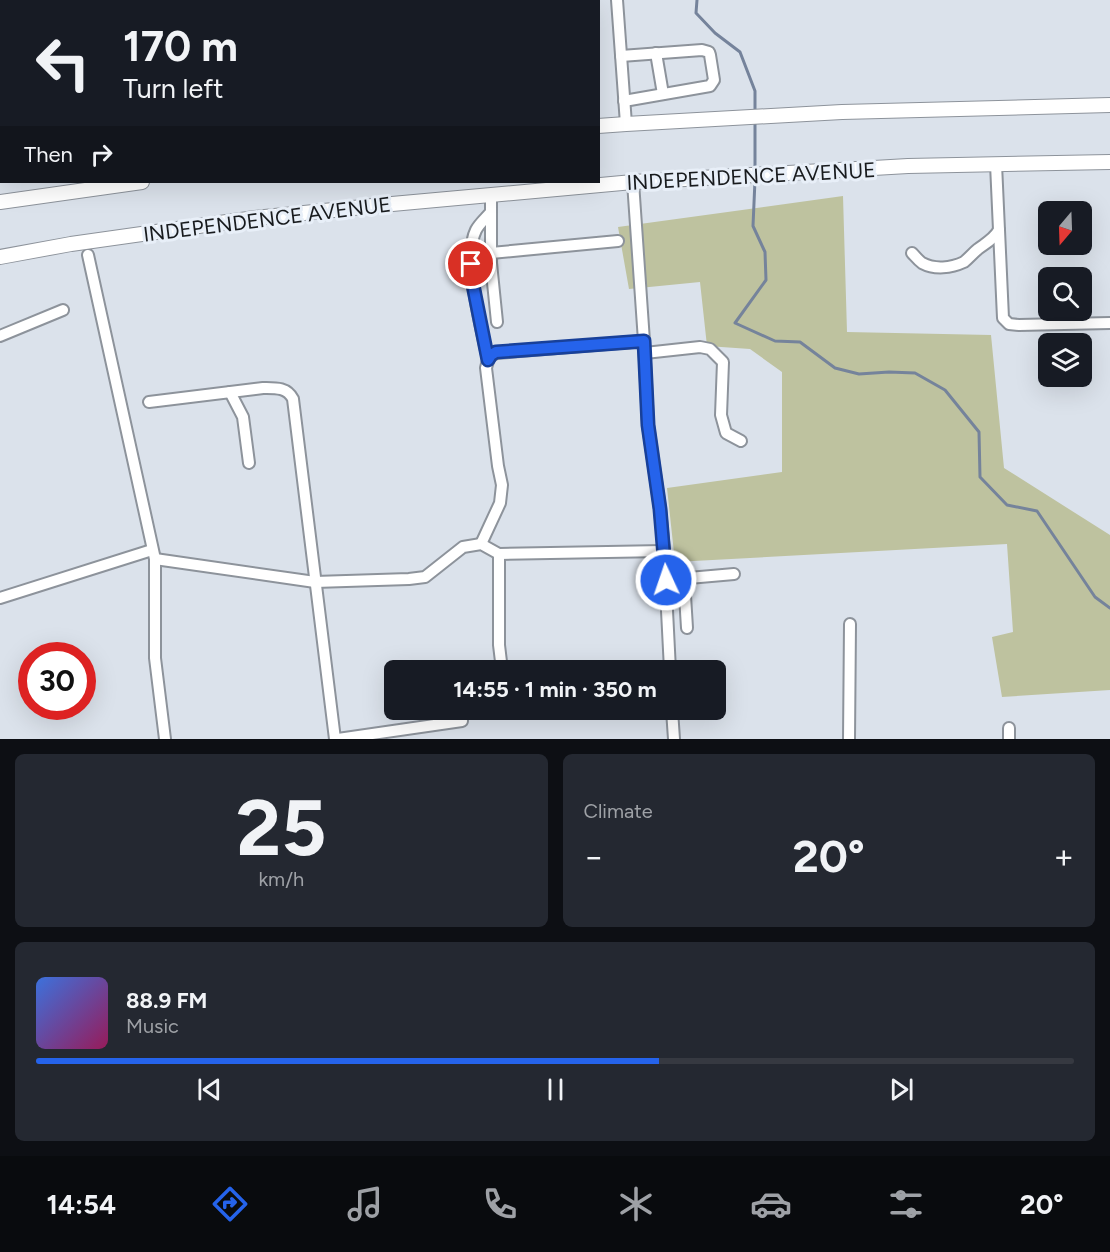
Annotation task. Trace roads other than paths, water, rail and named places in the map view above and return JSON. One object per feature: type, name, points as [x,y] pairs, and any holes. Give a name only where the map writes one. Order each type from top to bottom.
[{"type":"main road","points":[[600,126],[842,112],[1110,105]]},
{"type":"main road","name":"INDEPENDENCE AVENUE","points":[[0,257],[71,244],[255,218],[633,182],[908,166],[1110,162]]},
{"type":"main road","points":[[0,202],[135,183]]},
{"type":"street","points":[[617,0],[626,124]]},
{"type":"street","points":[[621,56],[702,50],[709,52],[714,80],[710,86],[624,101]]},
{"type":"street","points":[[656,53],[663,94]]},
{"type":"street","points":[[996,164],[1003,318],[1009,324],[1019,325],[1110,323]]},
{"type":"street","points":[[633,182],[648,425],[664,551],[670,660]]},
{"type":"street","points":[[491,195],[491,253],[497,321]]},
{"type":"street","points":[[488,360],[472,280],[470,247],[476,229],[491,212]]},
{"type":"street","points":[[912,252],[921,262],[934,267],[950,267],[972,256],[999,230]]},
{"type":"street","points":[[491,253],[618,241]]},
{"type":"street","points":[[88,255],[154,554],[155,658],[165,739]]},
{"type":"street","points":[[0,336],[63,310]]},
{"type":"street","points":[[481,544],[500,503],[502,485],[486,368],[491,355],[496,352],[644,341]]},
{"type":"street","points":[[645,353],[700,347],[710,349],[723,362],[721,415],[726,433],[741,441]]},
{"type":"street","points":[[149,402],[262,388],[281,389],[290,394],[293,399],[336,739],[462,721]]},
{"type":"street","points":[[230,392],[243,417],[249,463]]},
{"type":"street","points":[[0,598],[154,554],[315,582],[426,577],[463,548],[481,544],[499,554],[664,551]]},
{"type":"street","points":[[499,554],[501,660]]},
{"type":"street","points":[[666,580],[734,574]]},
{"type":"street","points":[[684,579],[687,628]]},
{"type":"street","points":[[849,624],[849,739]]},
{"type":"street","points":[[673,720],[674,739]]},
{"type":"waterway","points":[[697,0],[696,13],[715,33],[740,52],[755,91],[755,113]]},
{"type":"waterway","points":[[755,120],[755,170]]},
{"type":"waterway","points":[[755,180],[753,226],[765,252],[766,280],[735,323],[775,341],[800,342],[835,368],[859,374],[915,373],[945,390],[979,432],[980,477],[1007,505],[1037,511],[1095,597],[1110,608]]}]
